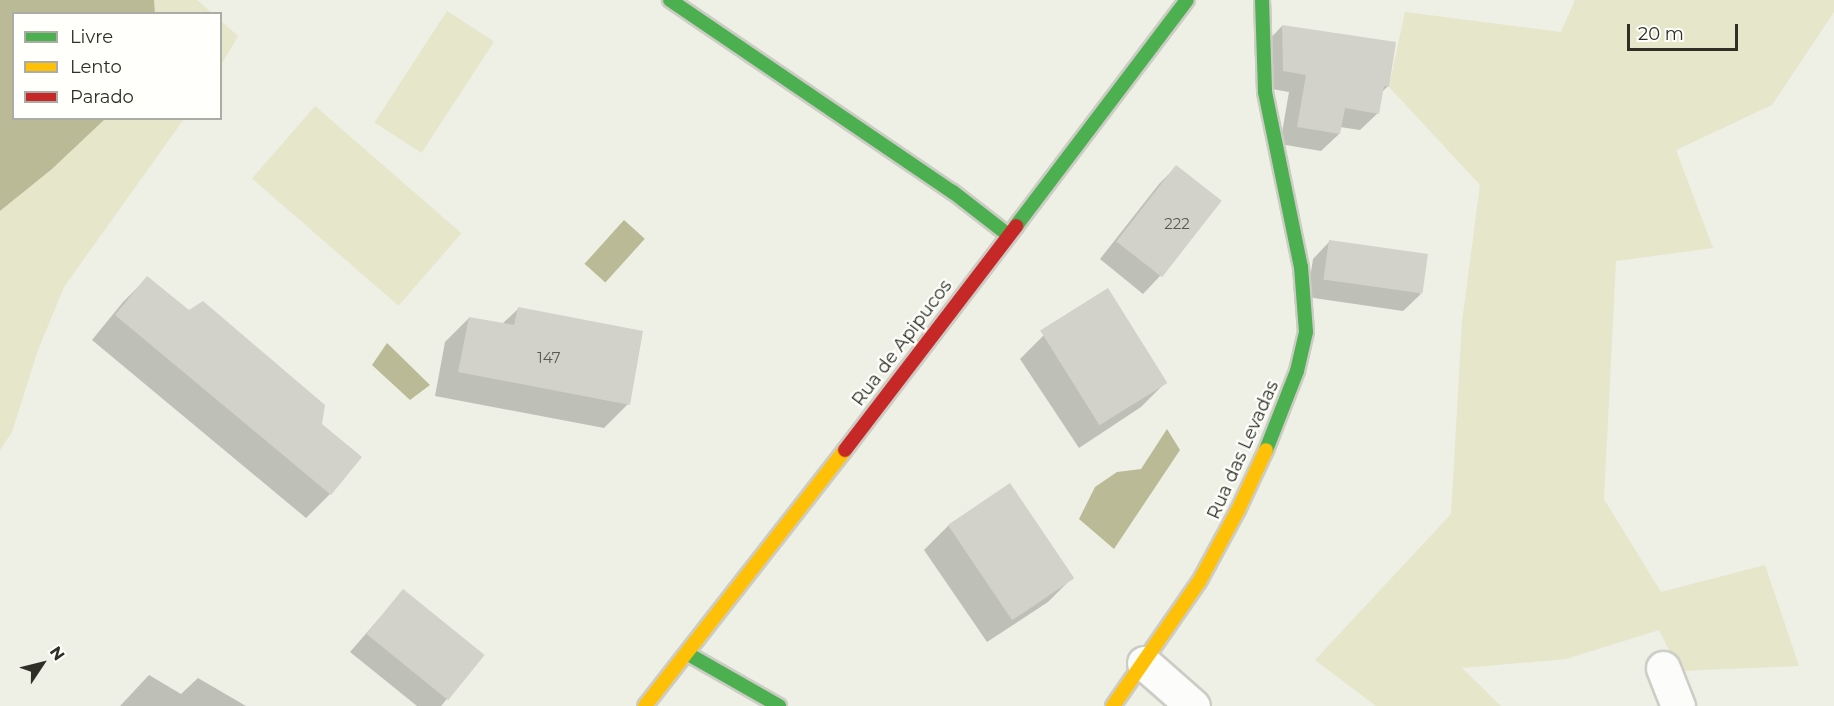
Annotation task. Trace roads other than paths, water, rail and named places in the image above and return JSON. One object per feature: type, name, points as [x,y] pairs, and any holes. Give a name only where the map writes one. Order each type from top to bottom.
[{"type":"street","points":[[670,0],[953,192],[1007,234]]},
{"type":"street","name":"Rua de Apipucos","points":[[645,706],[688,654],[1187,0]]},
{"type":"street","name":"Rua das Levadas","points":[[1113,706],[1199,582],[1238,510],[1274,432],[1297,371],[1306,332],[1301,267],[1265,92],[1262,0]]},
{"type":"street","points":[[688,654],[779,706]]},
{"type":"street","points":[[1144,663],[1192,706]]},
{"type":"street","points":[[1663,668],[1678,706]]}]
